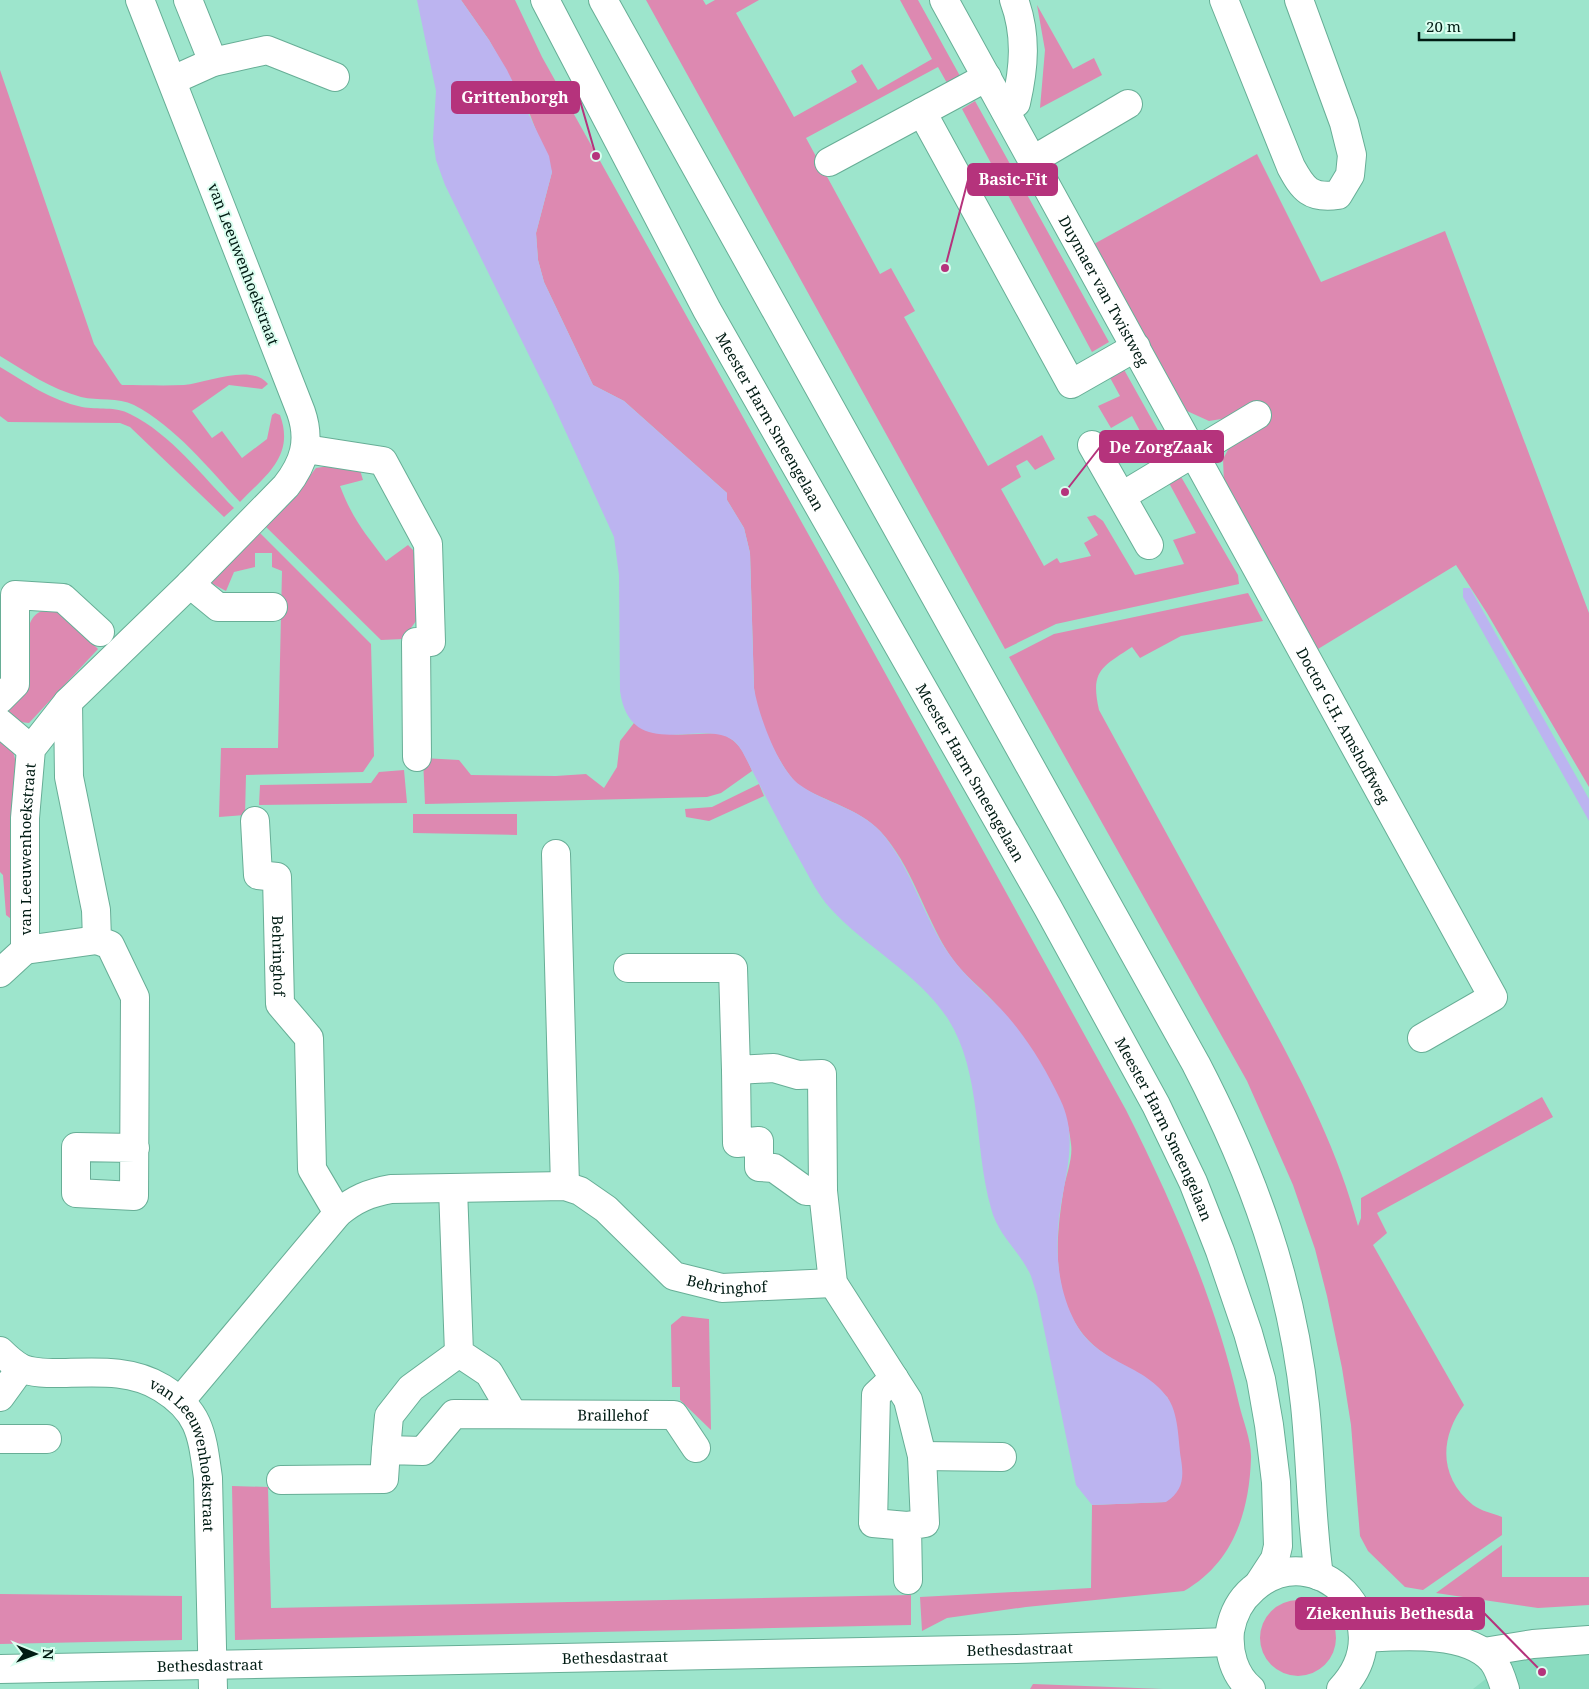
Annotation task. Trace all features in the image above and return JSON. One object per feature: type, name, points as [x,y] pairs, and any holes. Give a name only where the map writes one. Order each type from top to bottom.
[{"type":"street","name":"van Leeuwenhoekstraat","points":[[25,950],[25,818],[31,748],[68,702],[190,584],[286,486],[297,472],[306,449],[306,434],[301,412],[173,80],[140,0]]},
{"type":"street","points":[[188,0],[214,62]]},
{"type":"street","name":"Meester Harm Smeengelaan","points":[[545,0],[707,310],[1048,908],[1156,1106],[1193,1182],[1220,1250],[1248,1333],[1261,1379],[1269,1425],[1276,1482],[1278,1546],[1276,1559],[1260,1582]]},
{"type":"street","points":[[603,0],[1196,1064],[1228,1125],[1254,1188],[1270,1235],[1287,1303],[1305,1405],[1313,1531],[1319,1576]]},
{"type":"street","name":"Duymaer van Twistweg","points":[[944,0],[1193,451]]},
{"type":"street","points":[[1005,110],[1016,104],[1023,74],[1024,46],[1020,16],[1014,0]]},
{"type":"street","points":[[1224,0],[1291,167],[1303,188],[1323,197],[1338,195],[1350,175],[1352,155],[1344,123],[1299,0]]},
{"type":"street","points":[[173,80],[214,62],[267,50],[335,77]]},
{"type":"street","points":[[829,162],[987,77]]},
{"type":"street","points":[[1033,160],[1128,104]]},
{"type":"street","points":[[922,112],[1071,384],[1136,347]]},
{"type":"street","points":[[1122,496],[1193,451],[1257,415]]},
{"type":"street","points":[[1092,445],[1149,545]]},
{"type":"street","points":[[306,449],[383,461],[428,544],[431,642],[416,642],[417,757]]},
{"type":"street","name":"Doctor G.H. Amshoffweg","points":[[1193,451],[1493,997],[1422,1038]]},
{"type":"street","points":[[190,584],[218,607],[272,607]]},
{"type":"street","points":[[0,699],[15,684],[7,595],[63,598],[100,632]]},
{"type":"street","points":[[68,702],[69,777],[96,910],[97,940],[110,945],[135,997],[135,1148]]},
{"type":"street","points":[[0,723],[31,748]]},
{"type":"street","name":"Behringhof","points":[[255,820],[258,876],[277,877],[280,1004],[309,1038],[312,1168],[338,1213]]},
{"type":"street","points":[[556,854],[565,1186]]},
{"type":"street","name":"van Leeuwenhoekstraat","points":[[0,973],[25,950],[97,940]]},
{"type":"street","points":[[628,968],[734,968],[737,1143],[759,1141],[759,1167],[774,1168],[806,1191],[823,1191]]},
{"type":"street","points":[[736,1070],[774,1068],[798,1075],[822,1074],[823,1191],[833,1283],[894,1378],[908,1400],[922,1456],[925,1523],[907,1526],[873,1523],[876,1395],[894,1378]]},
{"type":"street","name":"Behringhof","points":[[181,1400],[338,1213],[357,1198],[374,1192],[391,1189],[565,1186],[580,1191],[606,1208],[674,1276],[722,1288],[833,1283]]},
{"type":"street","points":[[453,1188],[459,1353]]},
{"type":"street","points":[[459,1353],[489,1373],[512,1414]]},
{"type":"street","points":[[281,1480],[384,1479],[389,1416],[411,1388],[459,1353]]},
{"type":"street","name":"van Leeuwenhoekstraat","points":[[0,1397],[10,1360],[52,1373],[116,1372],[137,1376],[181,1400],[196,1420],[204,1446],[208,1478],[213,1677]]},
{"type":"street","name":"Braillehof","points":[[386,1450],[423,1451],[454,1414],[674,1415],[696,1448]]},
{"type":"street","points":[[0,1439],[47,1439]]},
{"type":"street","points":[[922,1456],[1002,1457]]},
{"type":"street","points":[[907,1526],[908,1580]]},
{"type":"street","points":[[1251,1689],[1234,1667],[1229,1642],[1232,1619],[1243,1598],[1260,1582],[1278,1574],[1299,1572],[1319,1576],[1337,1585],[1351,1600],[1361,1618],[1364,1638],[1361,1658],[1353,1677],[1342,1689]]},
{"type":"street","points":[[1364,1638],[1405,1636],[1449,1640],[1468,1644],[1484,1652],[1500,1671],[1506,1689]]},
{"type":"street","points":[[1484,1652],[1533,1644],[1589,1640]]},
{"type":"street","name":"Bethesdastraat","points":[[0,1669],[213,1677],[1229,1642]]},
{"type":"shaded area","points":[[417,0],[461,0],[507,70],[549,156],[552,172],[536,233],[538,260],[544,282],[593,385],[624,401],[727,493],[727,500],[744,528],[750,553],[754,688],[770,740],[784,767],[800,785],[820,797],[863,817],[881,832],[902,862],[933,927],[952,958],[1017,1028],[1041,1063],[1060,1099],[1066,1116],[1070,1148],[1060,1214],[1058,1242],[1058,1265],[1062,1287],[1073,1318],[1082,1333],[1093,1345],[1105,1354],[1145,1376],[1157,1385],[1171,1403],[1177,1427],[1182,1478],[1179,1489],[1166,1502],[1092,1505],[1076,1485],[1037,1295],[1026,1267],[994,1218],[986,1185],[976,1111],[967,1063],[959,1040],[948,1019],[922,988],[859,936],[826,903],[794,850],[742,751],[730,739],[714,734],[658,734],[641,728],[628,715],[620,691],[619,575],[614,537],[552,402],[445,185],[436,160],[433,139],[436,91]]},
{"type":"shaded area","points":[[461,0],[515,0],[542,57],[830,573],[1126,1110],[1160,1181],[1206,1290],[1229,1366],[1251,1452],[1247,1498],[1235,1535],[1215,1566],[1201,1580],[1184,1591],[1026,1607],[947,1618],[922,1631],[920,1597],[1091,1588],[1092,1505],[1166,1502],[1168,1398],[1144,1378],[1106,1355],[1094,1345],[1074,1321],[1067,1305],[1059,1272],[1058,1238],[1071,1144],[1065,1115],[1048,1080],[1004,1013],[949,954],[901,859],[891,844],[872,823],[852,811],[800,786],[787,772],[775,751],[755,702],[750,553],[744,528],[727,500],[727,493],[624,401],[593,385],[544,282],[538,260],[536,233],[552,172],[529,112],[489,40]]},
{"type":"shaded area","points":[[646,0],[703,0],[706,5],[715,0],[759,0],[736,13],[794,117],[857,82],[851,71],[862,64],[878,90],[932,59],[900,0],[918,0],[960,76],[947,83],[938,67],[806,138],[880,274],[891,268],[915,311],[904,317],[988,466],[1042,435],[1055,459],[1035,470],[1027,460],[1016,466],[1021,477],[1001,489],[1044,566],[1057,558],[1060,563],[1091,556],[1084,543],[1098,535],[1087,517],[1095,515],[1103,521],[1135,575],[1184,564],[1173,540],[1196,533],[1169,483],[1180,475],[1238,575],[1239,584],[1056,624],[1005,649]]},
{"type":"shaded area","points":[[1037,5],[1073,69],[1094,58],[1102,75],[1040,108],[1045,50]]},
{"type":"shaded area","points":[[0,70],[94,344],[120,383],[122,385],[184,385],[228,376],[251,375],[260,378],[268,384],[262,389],[229,385],[192,411],[212,438],[222,431],[242,458],[267,439],[272,415],[275,413],[280,415],[284,429],[284,442],[281,453],[268,473],[240,502],[178,436],[149,414],[128,403],[81,397],[69,393],[39,380],[0,356]]},
{"type":"shaded area","points":[[975,101],[1109,342],[1092,352],[962,109]]},
{"type":"shaded area","points":[[1257,154],[1321,282],[1445,231],[1589,613],[1589,787],[1487,613],[1456,565],[1318,649],[1224,483],[1223,459],[1230,446],[1233,417],[1209,421],[1187,411],[1094,244]]},
{"type":"shaded area","points":[[1122,366],[1170,452],[1157,463],[1132,416],[1111,428],[1098,406],[1120,396],[1108,374]]},
{"type":"shaded area","points":[[0,367],[59,400],[88,408],[119,410],[145,422],[185,456],[234,508],[224,517],[130,427],[120,423],[8,422],[0,416]]},
{"type":"shaded area","points":[[329,466],[360,470],[363,480],[340,486],[355,517],[386,561],[408,545],[413,550],[415,558],[416,621],[403,639],[381,640],[261,522],[298,491],[316,468]]},
{"type":"shaded area","points":[[257,530],[371,644],[374,756],[363,772],[246,775],[245,815],[219,817],[221,748],[278,748],[282,571],[272,567],[272,553],[255,553],[255,567],[234,572],[226,591],[211,583],[248,545],[246,541]]},
{"type":"shaded area","points":[[1463,588],[1470,588],[1589,799],[1589,821],[1463,597]]},
{"type":"shaded area","points":[[1248,593],[1263,621],[1181,636],[1140,658],[1132,647],[1106,665],[1101,671],[1096,686],[1099,710],[1291,1062],[1336,1159],[1358,1226],[1361,1218],[1361,1198],[1542,1097],[1553,1117],[1377,1213],[1387,1233],[1373,1245],[1464,1405],[1450,1430],[1447,1443],[1448,1469],[1453,1482],[1473,1505],[1502,1517],[1502,1535],[1423,1590],[1405,1587],[1368,1551],[1360,1536],[1351,1425],[1342,1368],[1327,1296],[1315,1249],[1293,1185],[1247,1081],[1009,657],[1054,634]]},
{"type":"shaded area","points":[[42,611],[58,612],[64,615],[98,649],[29,723],[20,722],[10,715],[8,709],[28,687],[27,633],[30,623]]},
{"type":"shaded area","points":[[634,723],[666,733],[718,733],[725,735],[740,748],[752,771],[721,793],[707,797],[425,804],[423,758],[459,760],[471,775],[556,776],[586,774],[604,788],[617,767],[620,741]]},
{"type":"shaded area","points":[[0,739],[13,751],[16,763],[15,922],[6,915],[3,875],[0,872]]},
{"type":"shaded area","points":[[404,770],[407,803],[259,805],[260,785],[371,783],[379,772]]},
{"type":"shaded area","points":[[759,784],[764,796],[709,821],[686,817],[685,809],[712,807]]},
{"type":"shaded area","points":[[413,814],[517,814],[517,835],[413,833]]},
{"type":"shaded area","points":[[682,1316],[709,1319],[711,1430],[680,1400],[680,1387],[672,1387],[671,1325]]},
{"type":"shaded area","points":[[232,1486],[268,1487],[271,1608],[911,1595],[911,1625],[235,1640]]},
{"type":"shaded area","points":[[1502,1545],[1502,1577],[1589,1577],[1589,1605],[1538,1608],[1436,1593]]},
{"type":"shaded area","points":[[0,1594],[182,1596],[182,1640],[0,1644]]},
{"type":"shaded area","points":[[1298,1600],[1313,1603],[1325,1611],[1333,1623],[1336,1638],[1333,1653],[1325,1665],[1313,1673],[1298,1676],[1283,1673],[1271,1665],[1263,1653],[1260,1638],[1263,1623],[1271,1611],[1283,1603]]},
{"type":"shaded area","points":[[1589,1652],[1589,1689],[1473,1689],[1516,1655]]},
{"type":"shaded area","points":[[1033,1684],[1163,1689],[1030,1689]]},
{"type":"place","name":"Grittenborgh","points":[[596,156]]},
{"type":"place","name":"Basic-Fit","points":[[945,268]]},
{"type":"place","name":"De ZorgZaak","points":[[1065,492]]},
{"type":"place","name":"Ziekenhuis Bethesda","points":[[1542,1672]]}]
